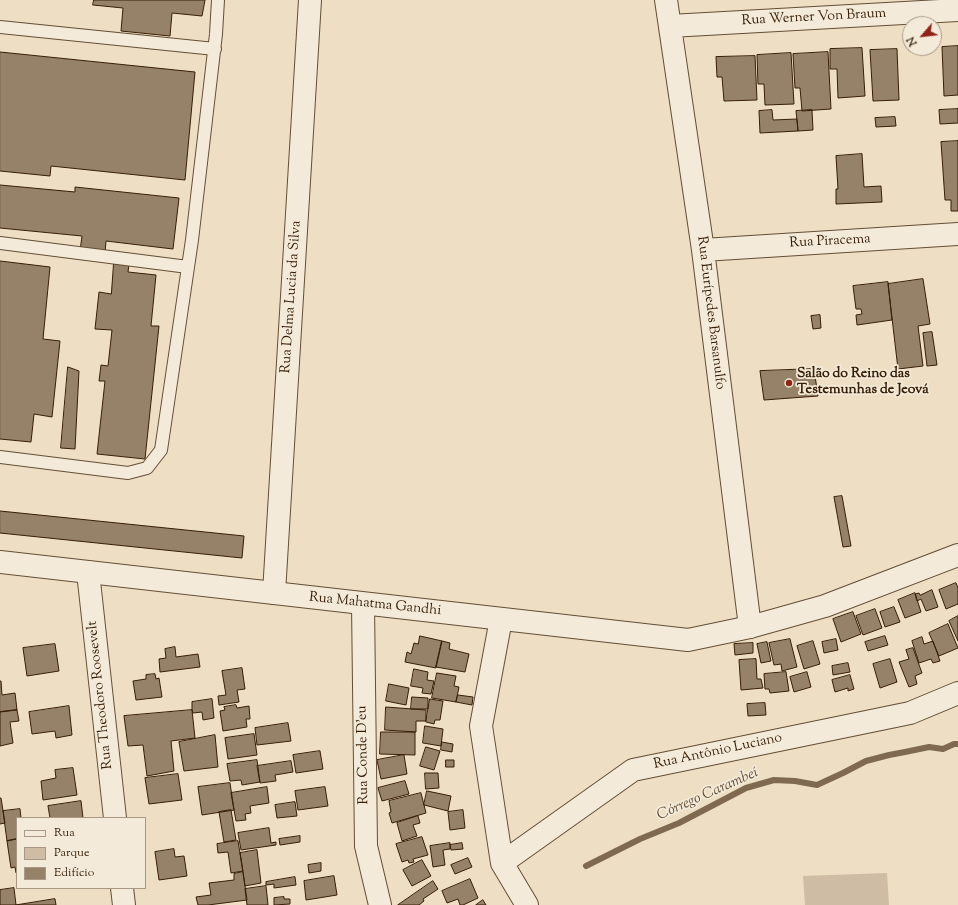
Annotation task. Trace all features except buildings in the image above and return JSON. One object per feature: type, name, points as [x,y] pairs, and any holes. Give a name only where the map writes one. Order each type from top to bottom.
[{"type":"street","name":"Rua Delma Lucia da Silva","points":[[274,593],[310,0]]},
{"type":"street","name":"Rua Eurípedes Barsanulfo","points":[[666,0],[703,250],[750,627]]},
{"type":"street","name":"Rua Werner Von Braum","points":[[670,26],[958,10]]},
{"type":"street","name":"Rua Piracema","points":[[703,250],[958,234]]},
{"type":"street","name":"Rua Mahatma Gandhi","points":[[0,562],[688,640],[750,627],[824,606],[958,555]]},
{"type":"street","name":"Rua Theodoro Roosevelt","points":[[88,572],[115,817]]},
{"type":"street","name":"Rua Conde D'eu","points":[[363,604],[366,846],[380,905]]},
{"type":"street","points":[[501,619],[481,726],[502,863],[527,905]]},
{"type":"street","name":"Rua Antônio Luciano","points":[[502,863],[633,770],[910,713],[958,693]]},
{"type":"street","points":[[122,889],[124,905]]},
{"type":"lane","points":[[0,457],[128,473],[147,468],[161,450],[192,240],[216,34],[218,0]]},
{"type":"lane","points":[[0,27],[214,49]]},
{"type":"lane","points":[[0,243],[188,267]]},
{"type":"green space","points":[[887,873],[889,905],[805,905],[803,876]]},
{"type":"waterway","name":"Córrego Carambeí","points":[[586,866],[640,839],[679,823],[746,788],[774,780],[795,781],[817,785],[866,761],[929,747],[943,749],[954,744],[958,744]]},
{"type":"place","name":"Salão do Reino das Testemunhas de Jeová","points":[[789,383]]}]
